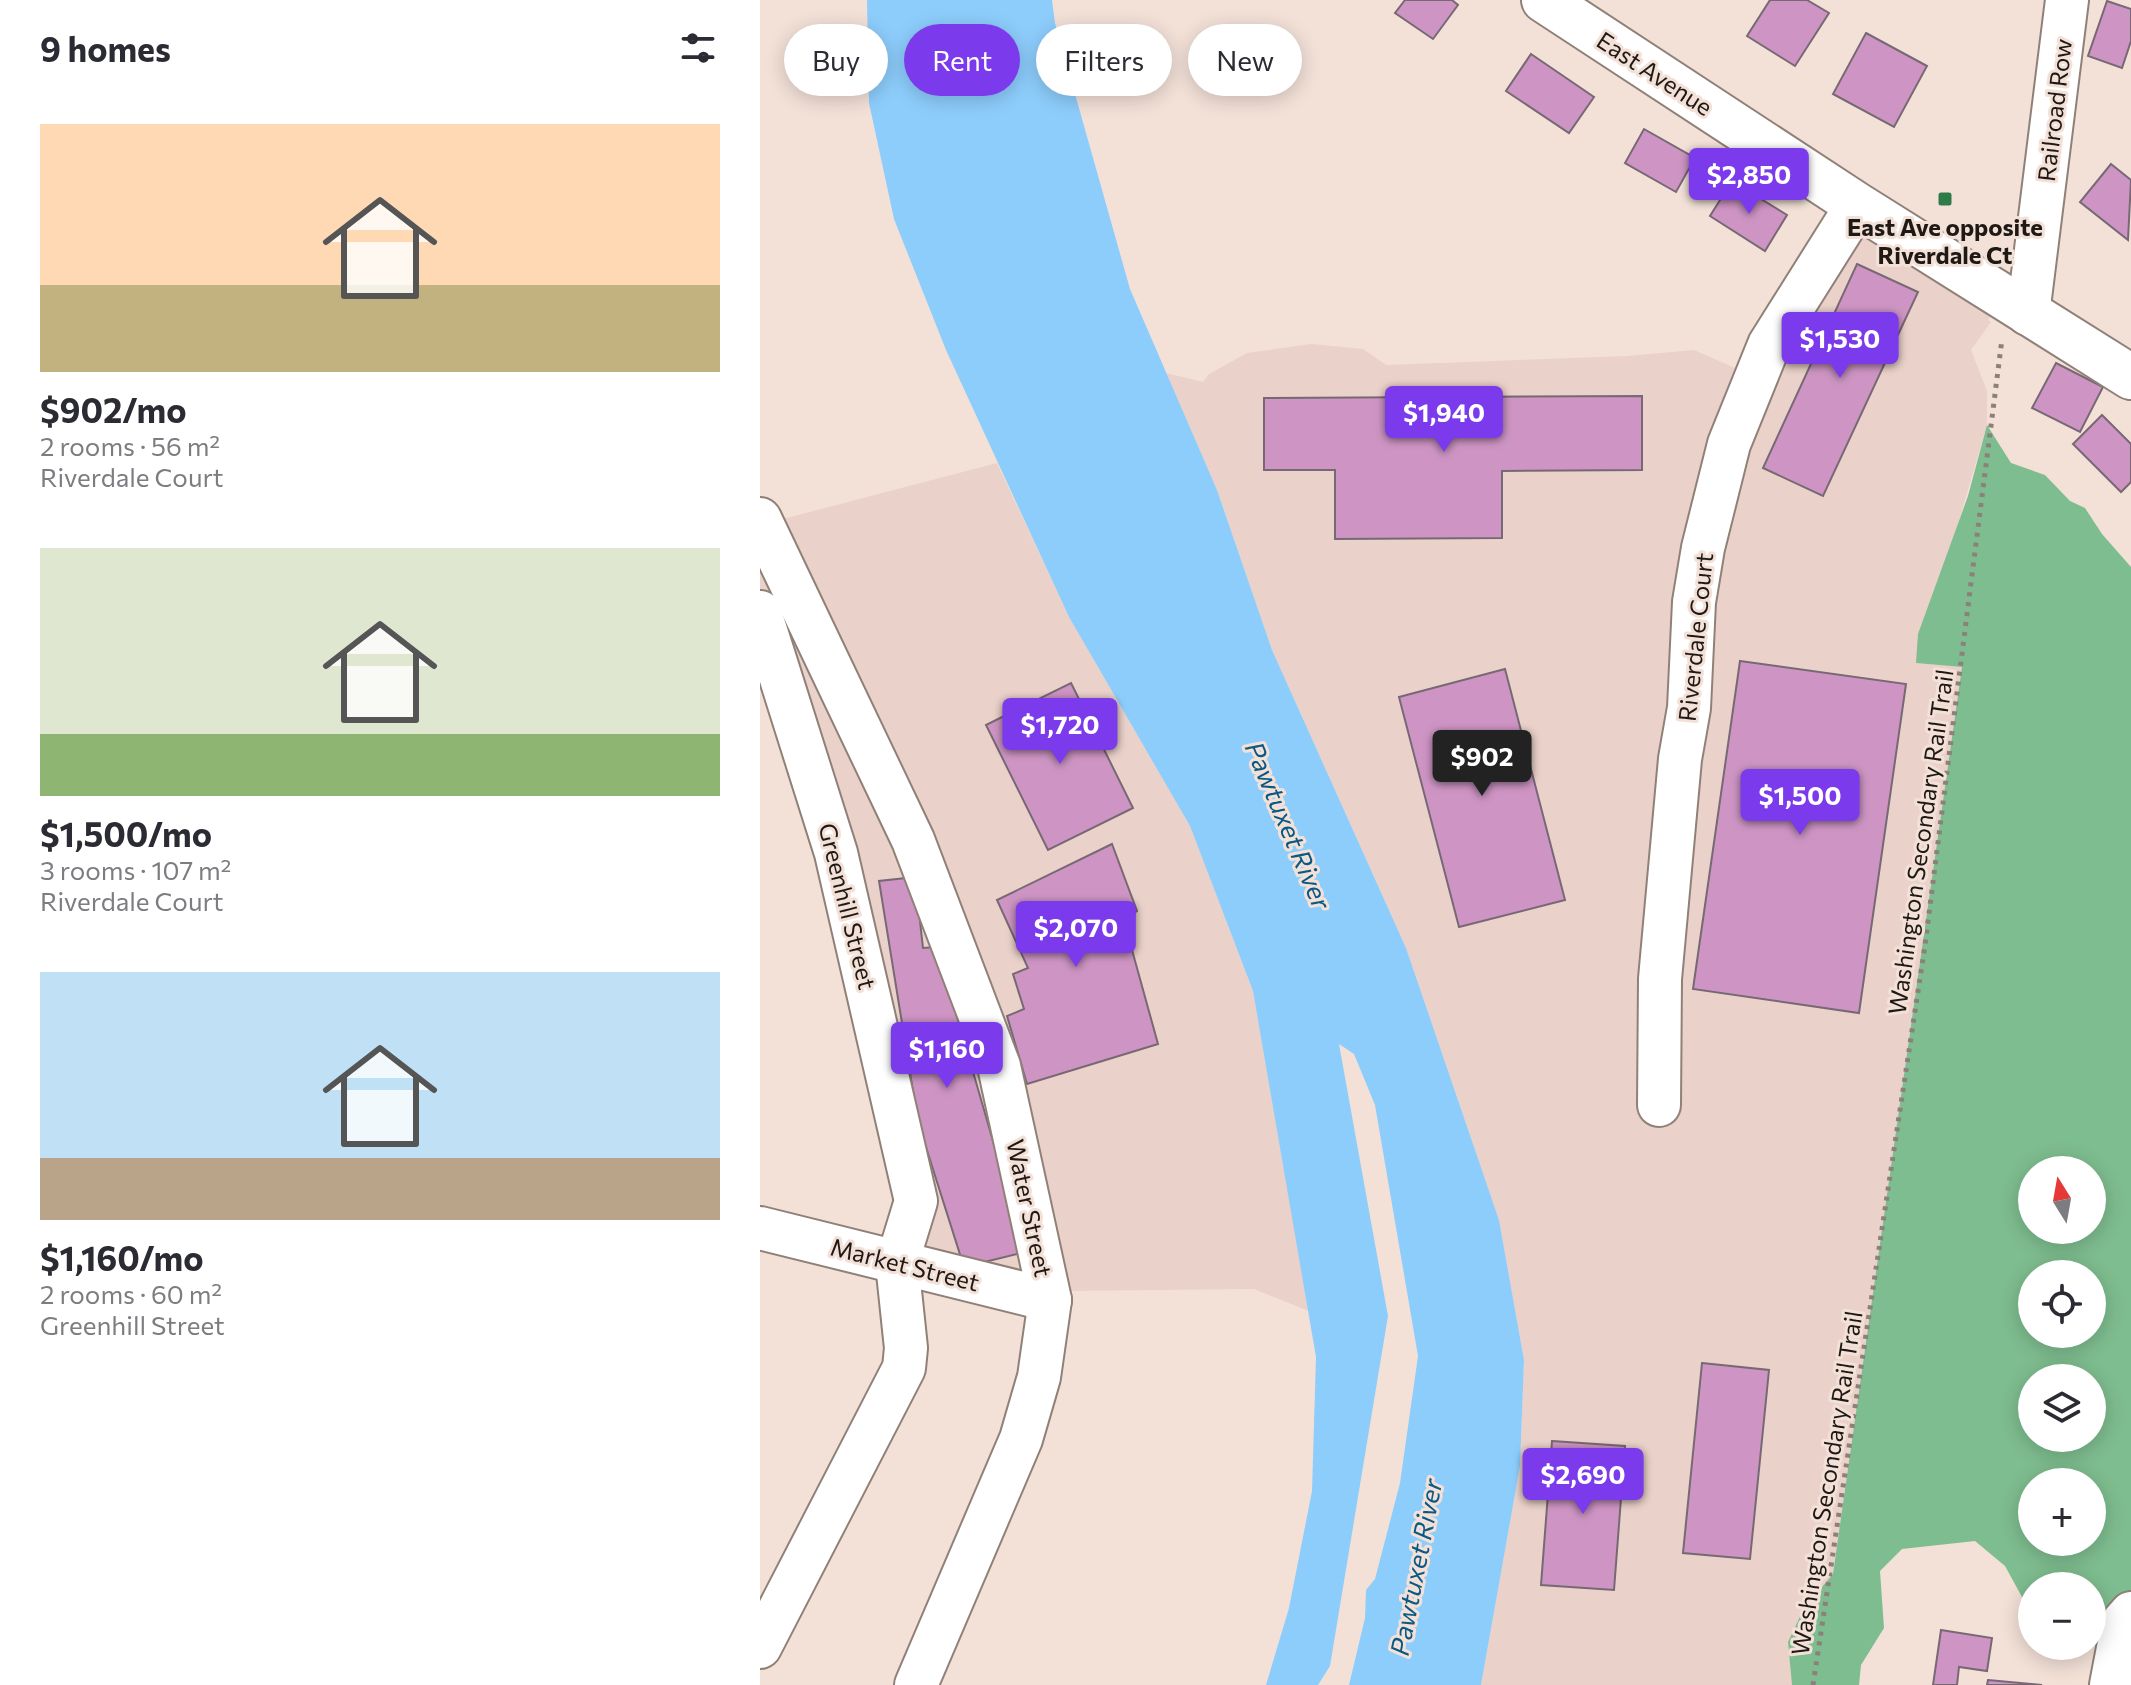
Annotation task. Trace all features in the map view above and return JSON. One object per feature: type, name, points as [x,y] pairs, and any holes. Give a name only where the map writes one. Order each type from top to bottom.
[{"type":"main road","name":"East Avenue","points":[[1544,0],[1857,205],[2131,377]]},
{"type":"street","name":"Railroad Row","points":[[2018,307],[2067,0]]},
{"type":"street","name":"Riverdale Court","points":[[1659,1105],[1660,979],[1680,759],[1689,708],[1694,602],[1703,548],[1729,444],[1769,345],[1857,205]]},
{"type":"street","name":"Water Street","points":[[760,519],[913,840],[999,1066],[1050,1300],[1039,1377],[1021,1439],[916,1685]]},
{"type":"street","name":"Greenhill Street","points":[[760,612],[836,853],[916,1201],[897,1263],[906,1348],[904,1368],[760,1647]]},
{"type":"street","name":"Market Street","points":[[760,1228],[1050,1300]]},
{"type":"street","points":[[2111,1685],[2123,1622],[2131,1613]]},
{"type":"path","name":"Washington Secondary Rail Trail","points":[[1813,1685],[2018,307]]},
{"type":"shaded area","points":[[1865,214],[2003,296],[1988,320],[1991,322],[1971,350],[1987,391],[1987,425],[1917,663],[1962,667],[1833,1574],[1804,1608],[1788,1642],[1792,1685],[1481,1685],[1520,1466],[1524,1360],[1499,1220],[1406,948],[1272,650],[1217,490],[1166,373],[1203,382],[1209,374],[1247,353],[1311,344],[1363,349],[1386,365],[1627,356],[1694,350],[1765,381]]},
{"type":"shaded area","points":[[997,463],[1069,617],[1190,826],[1253,991],[1309,1311],[1254,1289],[1066,1291],[907,1264],[898,1155],[760,614],[760,525]]},
{"type":"green space","points":[[1987,425],[2011,463],[2045,475],[2070,501],[2085,508],[2102,534],[2131,567],[2131,1612],[2115,1622],[2106,1617],[2106,1572],[2018,1572],[2018,1590],[2005,1566],[1975,1541],[1902,1549],[1880,1571],[1884,1628],[1861,1665],[1859,1685],[1792,1685],[1788,1642],[1804,1608],[1833,1574],[1962,667],[1916,663],[1918,634],[1968,496]]},
{"type":"water","name":"Pawtuxet River","points":[[867,0],[1052,0],[1055,24],[1036,24],[1036,96],[1076,96],[1130,289],[1217,490],[1272,650],[1406,948],[1499,1220],[1524,1360],[1520,1466],[1481,1685],[1349,1685],[1365,1618],[1366,1590],[1375,1579],[1400,1483],[1418,1356],[1375,1105],[1354,1054],[1339,1044],[1388,1316],[1330,1666],[1318,1685],[1266,1685],[1289,1608],[1312,1491],[1316,1357],[1253,991],[1190,826],[1069,617],[946,350],[894,219],[869,103],[869,96],[888,96],[888,24],[867,24]]},
{"type":"building","points":[[1405,0],[1452,0],[1458,5],[1433,39],[1395,13]]},
{"type":"building","points":[[1770,0],[1807,0],[1829,13],[1795,66],[1747,36]]},
{"type":"building","points":[[2107,1],[2131,9],[2131,41],[2122,68],[2088,56]]},
{"type":"building","points":[[1866,33],[1927,66],[1894,127],[1833,94]]},
{"type":"building","points":[[1531,54],[1594,97],[1569,133],[1506,91]]},
{"type":"building","points":[[1644,129],[1695,158],[1676,192],[1625,163]]},
{"type":"building","points":[[2111,164],[2131,180],[2128,240],[2080,202]]},
{"type":"building","points":[[1732,181],[1787,215],[1765,251],[1710,216]]},
{"type":"building","points":[[1857,264],[1918,292],[1823,496],[1763,468]]},
{"type":"building","points":[[2056,363],[2103,387],[2080,432],[2032,408]]},
{"type":"building","points":[[1642,396],[1642,470],[1502,471],[1502,538],[1335,539],[1335,470],[1264,470],[1264,398]]},
{"type":"building","points":[[2102,415],[2131,444],[2131,482],[2121,492],[2073,444]]},
{"type":"building","points":[[1740,661],[1906,684],[1859,1013],[1693,989]]},
{"type":"building","points":[[1505,669],[1565,900],[1459,927],[1399,697]]},
{"type":"building","points":[[1071,683],[1133,808],[1048,850],[986,725]]},
{"type":"building","points":[[1112,844],[1137,911],[1124,921],[1158,1044],[1027,1084],[1007,1016],[1024,1009],[1013,974],[1028,968],[997,900]]},
{"type":"building","points":[[915,877],[923,948],[937,947],[1025,1252],[964,1267],[918,1122],[879,881]]},
{"type":"building","points":[[1702,1363],[1769,1370],[1750,1559],[1683,1553]]},
{"type":"building","points":[[1552,1441],[1625,1446],[1614,1590],[1541,1585]]},
{"type":"building","points":[[1941,1630],[1992,1638],[1987,1671],[1959,1667],[1957,1685],[1933,1685]]},
{"type":"building","points":[[1988,1680],[2042,1685],[1987,1685]]},
{"type":"place","name":"East Ave opposite Riverdale Ct","points":[[1945,199]]}]
